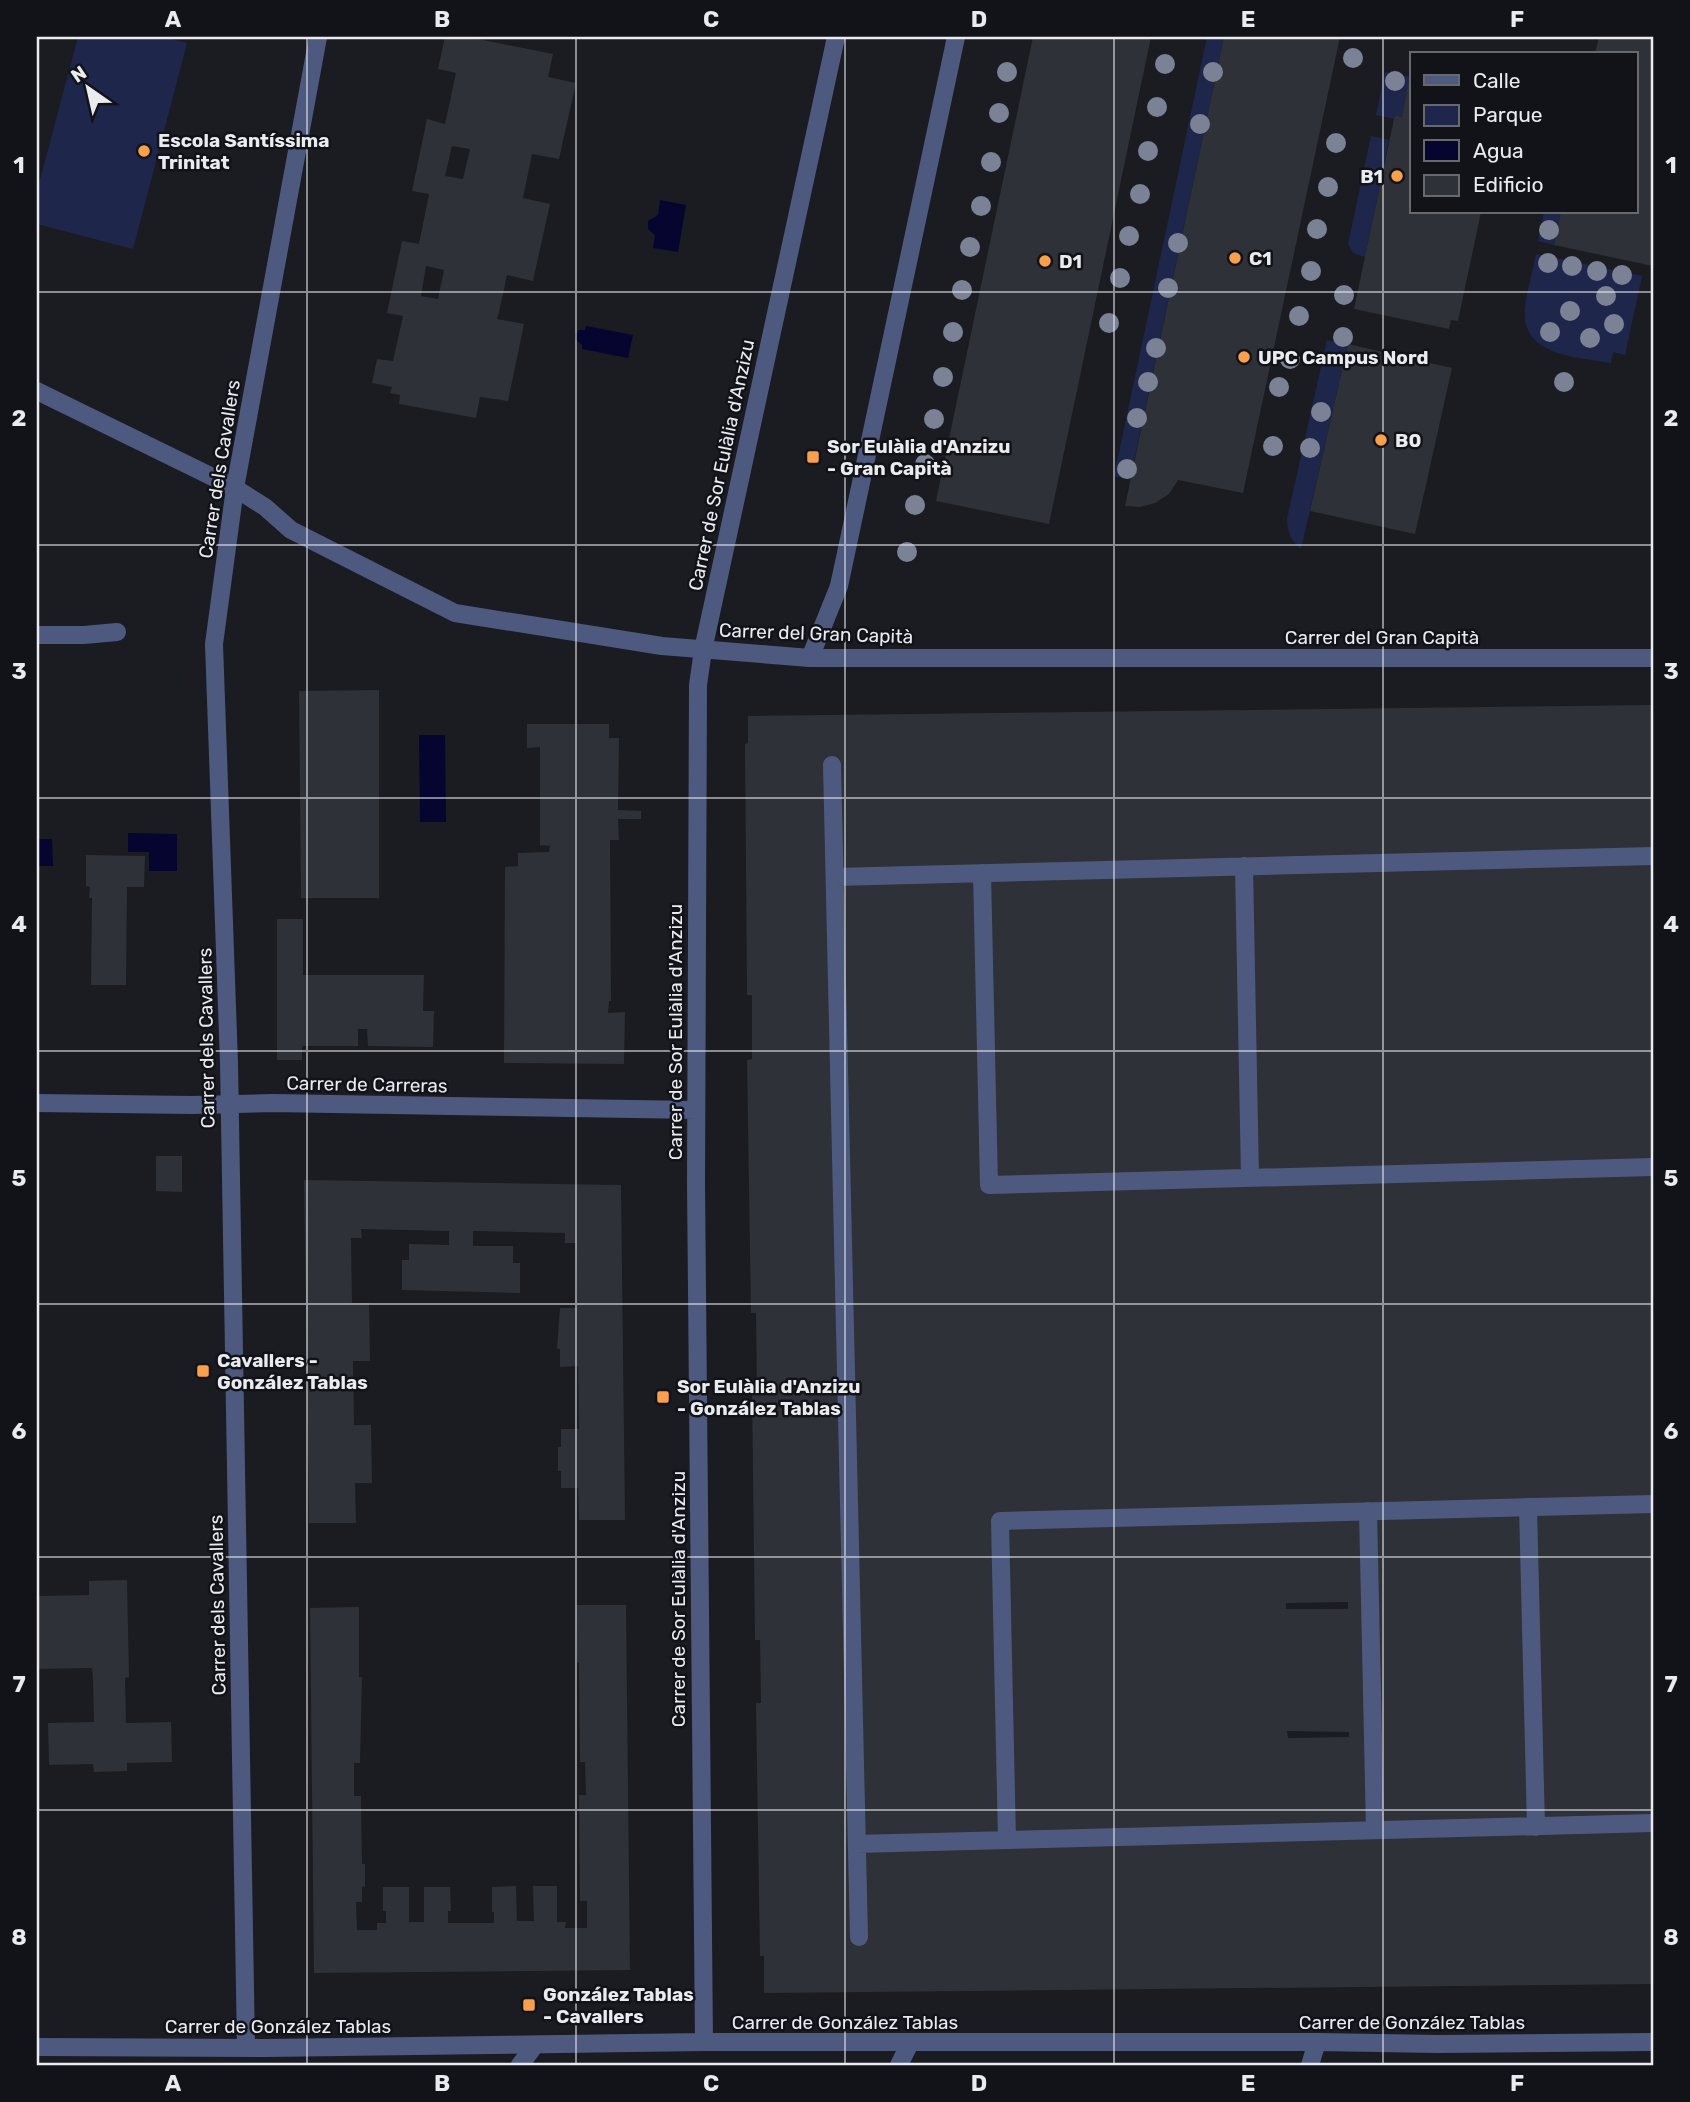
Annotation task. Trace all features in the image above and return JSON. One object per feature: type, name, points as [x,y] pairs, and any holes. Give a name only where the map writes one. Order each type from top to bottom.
[{"type":"street","name":"Carrer dels Cavallers","points":[[246,2048],[229,1063],[214,644],[235,488],[318,37]]},
{"type":"street","name":"Carrer de Sor Eulàlia d'Anzizu","points":[[704,2042],[696,1111],[698,694],[703,650],[836,37]]},
{"type":"street","points":[[810,658],[839,586],[956,37]]},
{"type":"street","name":"Carrer del Gran Capità","points":[[37,391],[235,488],[291,530],[455,613],[703,650],[810,658],[1653,658]]},
{"type":"street","points":[[37,635],[117,632]]},
{"type":"street","points":[[832,765],[859,1937]]},
{"type":"street","points":[[835,877],[1653,856]]},
{"type":"street","points":[[1244,866],[1251,1178]]},
{"type":"street","points":[[982,873],[989,1185],[1653,1167]]},
{"type":"street","name":"Carrer de Carreras","points":[[37,1103],[696,1111]]},
{"type":"street","points":[[1007,1840],[1000,1521],[1653,1504]]},
{"type":"street","points":[[1528,1507],[1536,1826]]},
{"type":"street","points":[[1368,1511],[1375,1830]]},
{"type":"street","points":[[857,1844],[1653,1823]]},
{"type":"street","name":"Carrer de González Tablas","points":[[37,2047],[95,2056],[246,2048],[704,2042],[1653,2042]]},
{"type":"street","points":[[1310,2065],[1317,2042]]},
{"type":"street","points":[[899,2065],[910,2043]]},
{"type":"street","points":[[520,2065],[535,2045]]},
{"type":"green space","points":[[78,37],[163,37],[187,43],[133,249],[37,224],[37,191]]},
{"type":"green space","points":[[1207,37],[1224,37],[1130,480],[1114,476]]},
{"type":"green space","points":[[1385,72],[1410,77],[1402,117],[1395,115],[1394,119],[1376,115]]},
{"type":"green space","points":[[1371,136],[1389,140],[1365,257],[1353,253],[1348,244]]},
{"type":"green space","points":[[1544,214],[1561,214],[1554,245],[1538,241]]},
{"type":"green space","points":[[1536,254],[1642,276],[1625,355],[1613,352],[1611,363],[1568,356],[1541,345],[1532,336],[1526,324],[1525,308]]},
{"type":"green space","points":[[1327,340],[1348,344],[1301,549],[1290,536],[1287,519]]},
{"type":"water","points":[[660,200],[686,205],[678,252],[653,248],[655,235],[648,229],[648,221],[658,215]]},
{"type":"water","points":[[586,326],[633,335],[628,358],[582,349],[582,345],[575,339],[575,334],[579,330],[585,330]]},
{"type":"water","points":[[419,735],[445,735],[446,822],[420,822]]},
{"type":"water","points":[[128,833],[177,834],[177,871],[149,871],[149,852],[128,852]]},
{"type":"water","points":[[37,839],[52,839],[53,866],[37,866]]},
{"type":"building","points":[[445,37],[468,37],[553,54],[548,77],[576,83],[559,159],[532,154],[523,198],[550,204],[533,281],[507,275],[497,319],[524,324],[508,401],[480,397],[476,418],[399,404],[400,395],[390,393],[392,387],[372,383],[377,359],[393,361],[403,316],[387,313],[402,241],[419,244],[429,194],[412,191],[427,119],[445,124],[456,73],[438,69]],"holes":[[[452,146],[470,149],[463,179],[445,176]],[[426,266],[444,270],[438,299],[421,296]]]},
{"type":"building","name":"D1","points":[[1033,37],[1151,37],[1049,524],[936,501]]},
{"type":"building","name":"C1","points":[[1224,37],[1340,37],[1243,493],[1178,480],[1169,494],[1155,503],[1140,507],[1125,506]]},
{"type":"building","points":[[1599,37],[1653,37],[1653,266],[1554,245],[1561,214],[1638,214],[1638,52],[1595,52]]},
{"type":"building","name":"B1","points":[[1410,74],[1410,214],[1481,214],[1458,321],[1451,320],[1449,329],[1354,309],[1395,115],[1402,117]]},
{"type":"building","name":"B0","points":[[1348,344],[1452,368],[1415,534],[1310,511]]},
{"type":"building","points":[[379,690],[379,898],[301,898],[299,691]]},
{"type":"building","points":[[1653,705],[1653,1984],[764,1993],[764,1956],[760,1956],[756,1703],[761,1703],[760,1640],[755,1640],[752,1390],[757,1389],[756,1313],[751,1313],[747,1060],[752,1059],[752,995],[747,995],[745,744],[748,743],[748,716]],"holes":[[[1348,1602],[1348,1609],[1286,1609],[1286,1603]],[[1287,1731],[1349,1732],[1349,1737],[1288,1738]]]},
{"type":"building","points":[[527,724],[609,724],[609,738],[619,738],[618,810],[641,811],[641,819],[618,819],[619,840],[610,840],[611,1001],[608,1013],[625,1012],[624,1064],[504,1063],[505,867],[518,866],[518,853],[549,852],[550,846],[540,845],[540,747],[527,748]]},
{"type":"building","points":[[86,855],[145,856],[144,887],[127,887],[126,985],[91,985],[92,898],[89,898],[90,887],[86,886]]},
{"type":"building","points":[[277,919],[303,919],[303,975],[424,975],[423,1011],[434,1011],[433,1047],[368,1046],[367,1029],[358,1029],[358,1046],[302,1046],[302,1060],[277,1060]]},
{"type":"building","points":[[156,1156],[182,1156],[182,1192],[156,1191]]},
{"type":"building","points":[[304,1180],[621,1185],[625,1520],[579,1520],[578,1488],[561,1488],[558,1447],[561,1447],[561,1429],[579,1429],[578,1366],[560,1367],[560,1349],[557,1349],[560,1308],[577,1308],[576,1243],[565,1243],[565,1233],[473,1231],[473,1246],[513,1246],[513,1263],[520,1263],[520,1293],[402,1290],[402,1260],[409,1260],[409,1244],[449,1245],[449,1231],[361,1229],[362,1238],[351,1238],[352,1303],[369,1303],[370,1361],[353,1361],[354,1425],[371,1425],[372,1483],[355,1483],[356,1523],[309,1523]]},
{"type":"building","points":[[127,1580],[129,1677],[125,1678],[126,1723],[171,1722],[172,1762],[127,1763],[127,1771],[94,1772],[93,1764],[49,1765],[48,1723],[94,1722],[93,1678],[92,1668],[37,1669],[37,1596],[89,1595],[89,1581]]},
{"type":"building","points":[[576,1605],[626,1605],[630,1970],[314,1973],[310,1608],[359,1607],[359,1677],[362,1677],[360,1763],[354,1763],[354,1796],[361,1796],[365,1886],[362,1887],[362,1902],[356,1902],[357,1930],[377,1930],[377,1923],[386,1923],[383,1887],[409,1887],[409,1922],[424,1922],[424,1887],[450,1887],[451,1911],[448,1911],[448,1923],[494,1923],[492,1887],[516,1886],[517,1921],[534,1921],[533,1886],[557,1886],[557,1922],[566,1922],[565,1928],[587,1928],[587,1901],[580,1901],[579,1795],[586,1795],[585,1762],[580,1762]]},
{"type":"place","name":"Escola Santíssima Trinitat","points":[[144,151]]},
{"type":"place","name":"B1","points":[[1397,176]]},
{"type":"place","name":"C1","points":[[1235,258]]},
{"type":"place","name":"D1","points":[[1045,261]]},
{"type":"place","name":"UPC Campus Nord","points":[[1244,357]]},
{"type":"place","name":"B0","points":[[1381,440]]},
{"type":"place","name":"Sor Eulàlia d'Anzizu - Gran Capità","points":[[813,457]]},
{"type":"place","name":"Cavallers - González Tablas","points":[[203,1371]]},
{"type":"place","name":"Sor Eulàlia d'Anzizu - González Tablas","points":[[663,1397]]},
{"type":"place","name":"González Tablas - Cavallers","points":[[529,2005]]}]
